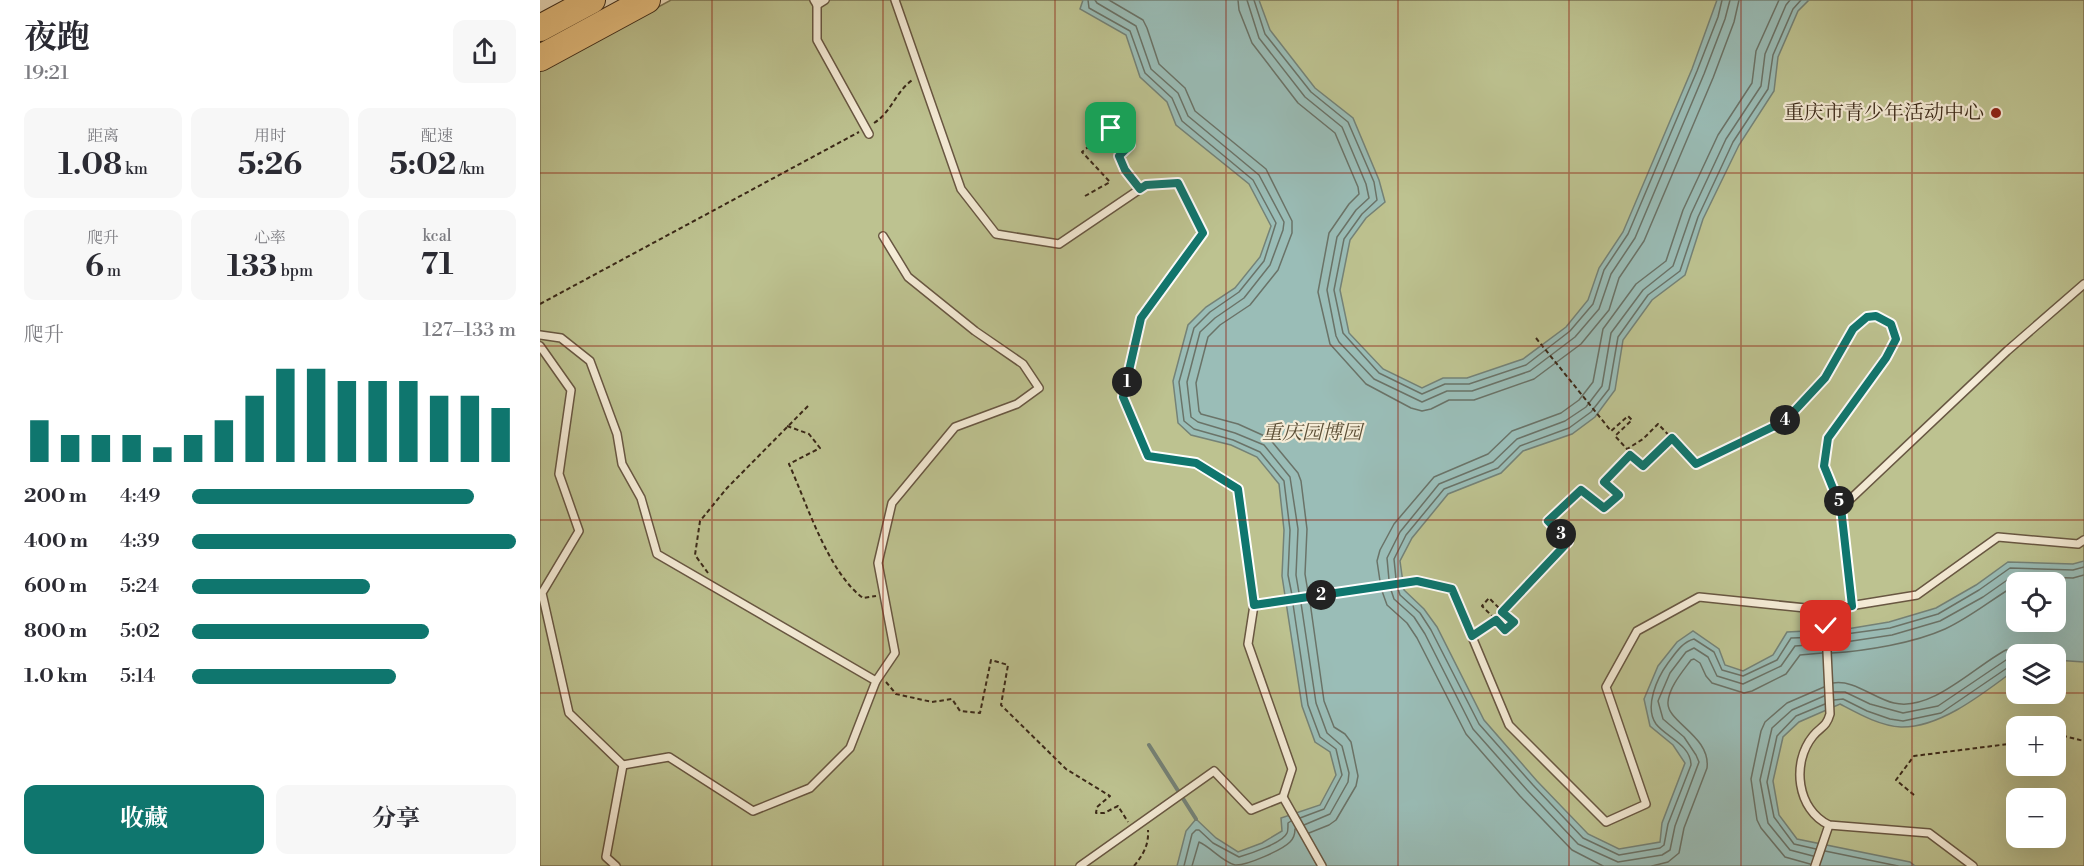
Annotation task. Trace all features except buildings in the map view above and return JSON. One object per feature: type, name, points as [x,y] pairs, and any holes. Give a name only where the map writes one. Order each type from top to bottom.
[{"type":"highway","points":[[540,28],[592,0]]},
{"type":"highway","points":[[540,58],[647,0]]},
{"type":"lane","points":[[825,0],[816,2],[817,40],[867,131]]},
{"type":"lane","points":[[896,0],[961,189],[996,234],[1059,244],[1146,185],[1178,183],[1203,233],[1141,318],[1123,397],[1148,456],[1196,463],[1238,489],[1254,605],[1248,644],[1292,769],[1283,797],[1322,866]]},
{"type":"lane","points":[[623,765],[669,757],[753,811],[810,788],[850,748],[878,678],[895,653],[878,563],[892,503],[955,427],[1017,404],[1039,388],[1023,364],[975,331],[908,278],[883,236]]},
{"type":"lane","points":[[1841,508],[2007,351],[2084,284]]},
{"type":"lane","points":[[1696,464],[1785,421],[1825,378],[1853,329],[1867,317],[1876,316],[1891,324],[1896,339],[1886,358],[1828,438],[1824,466],[1841,508],[1852,606]]},
{"type":"lane","points":[[540,335],[561,339],[590,362],[617,434],[622,464],[640,498],[657,554],[712,587],[878,678]]},
{"type":"lane","points":[[540,346],[571,390],[559,474],[579,531],[542,593],[569,713],[623,765]]},
{"type":"lane","points":[[1254,605],[1417,581],[1452,589],[1509,724],[1606,822],[1646,804],[1606,687],[1637,630],[1700,597],[1826,610],[1917,595],[1998,537],[2078,544],[2084,540]]},
{"type":"lane","points":[[1826,610],[1830,714],[1827,724],[1812,736],[1802,759],[1798,777],[1802,792],[1818,820],[1829,825],[1929,832],[1974,866]]},
{"type":"lane","points":[[602,866],[606,857],[623,765]]},
{"type":"lane","points":[[1080,866],[1214,771],[1251,810],[1283,797]]},
{"type":"lane","points":[[1815,866],[1829,825]]},
{"type":"lane","points":[[606,857],[616,866]]},
{"type":"path","points":[[540,304],[867,131],[884,117],[904,85],[921,75]]},
{"type":"path","points":[[1084,196],[1110,182],[1082,152],[1111,128],[1128,123],[1130,145],[1119,156],[1125,170],[1140,189]]},
{"type":"path","points":[[1536,338],[1611,431],[1628,416],[1632,420],[1615,436],[1627,449],[1643,439],[1658,424],[1696,464]]},
{"type":"path","points":[[712,587],[709,575],[695,555],[700,521],[726,488],[808,406]]},
{"type":"path","points":[[787,426],[809,434],[819,448],[789,464],[833,563],[852,589],[863,598],[884,596]]},
{"type":"path","points":[[1502,612],[1568,542],[1548,521],[1581,490],[1604,508],[1619,495],[1604,482],[1630,455],[1643,466],[1672,438]]},
{"type":"path","points":[[1489,598],[1502,612],[1514,622],[1505,630],[1482,606],[1489,598]]},
{"type":"path","points":[[1472,636],[1496,620]]},
{"type":"path","points":[[878,678],[897,694],[932,702],[952,699],[960,711],[980,713],[991,660],[1008,665],[1001,705],[1066,769],[1110,796],[1097,807],[1096,813],[1104,813],[1118,806],[1132,829]]},
{"type":"path","points":[[2066,736],[2084,741]]},
{"type":"path","points":[[1914,795],[1896,780],[1914,756],[2006,744]]},
{"type":"path","points":[[1134,866],[1144,853],[1149,838],[1148,818]]},
{"type":"green space","name":"重庆园博园","points":[[671,0],[2084,0],[2084,866],[540,866],[540,71]]},
{"type":"water","points":[[1083,0],[1259,0],[1270,30],[1315,88],[1353,118],[1379,180],[1385,202],[1366,218],[1350,240],[1340,290],[1349,333],[1383,369],[1422,388],[1443,378],[1467,378],[1523,359],[1566,327],[1588,300],[1599,268],[1623,232],[1692,69],[1717,0],[1809,0],[1798,11],[1778,57],[1774,91],[1739,145],[1703,219],[1685,275],[1652,300],[1623,340],[1615,390],[1595,417],[1572,434],[1523,451],[1501,473],[1448,494],[1412,538],[1400,561],[1404,590],[1424,609],[1437,627],[1484,720],[1537,781],[1588,834],[1619,849],[1660,842],[1662,823],[1685,763],[1673,745],[1650,726],[1644,699],[1658,666],[1677,642],[1693,631],[1719,649],[1725,665],[1743,671],[1773,655],[1787,632],[1847,629],[1889,622],[1936,608],[1976,585],[2008,562],[2073,564],[2084,561],[2084,662],[2066,661],[2066,644],[2006,644],[2006,677],[1962,707],[1931,722],[1916,726],[1893,726],[1870,719],[1840,704],[1799,722],[1783,737],[1773,781],[1779,815],[1797,839],[1910,862],[1915,866],[1177,866],[1186,831],[1196,819],[1216,838],[1238,852],[1262,843],[1282,831],[1281,818],[1320,805],[1336,775],[1330,752],[1315,742],[1302,706],[1282,576],[1284,530],[1279,484],[1257,457],[1231,445],[1191,435],[1178,423],[1173,381],[1188,325],[1206,307],[1235,288],[1260,257],[1271,226],[1249,184],[1176,125],[1167,102],[1140,77],[1126,35],[1080,9]]},
{"type":"waterway","points":[[1149,745],[1196,819]]},
{"type":"place","name":"重庆市青少年活动中心","points":[[1996,113]]},
{"type":"route","points":[[1111,128],[1128,123],[1130,145],[1119,156],[1125,170],[1140,189],[1146,185],[1178,183],[1203,233],[1141,318],[1123,397],[1148,456],[1196,463],[1238,489],[1254,605],[1417,581],[1452,589],[1472,636],[1496,620],[1505,630],[1514,622],[1502,612],[1568,542],[1548,521],[1581,490],[1604,508],[1619,495],[1604,482],[1630,455],[1643,466],[1672,438],[1696,464],[1785,421],[1825,378],[1853,329],[1867,317],[1876,316],[1891,324],[1896,339],[1886,358],[1828,438],[1824,466],[1841,508],[1852,606],[1826,610],[1826,626]]}]
